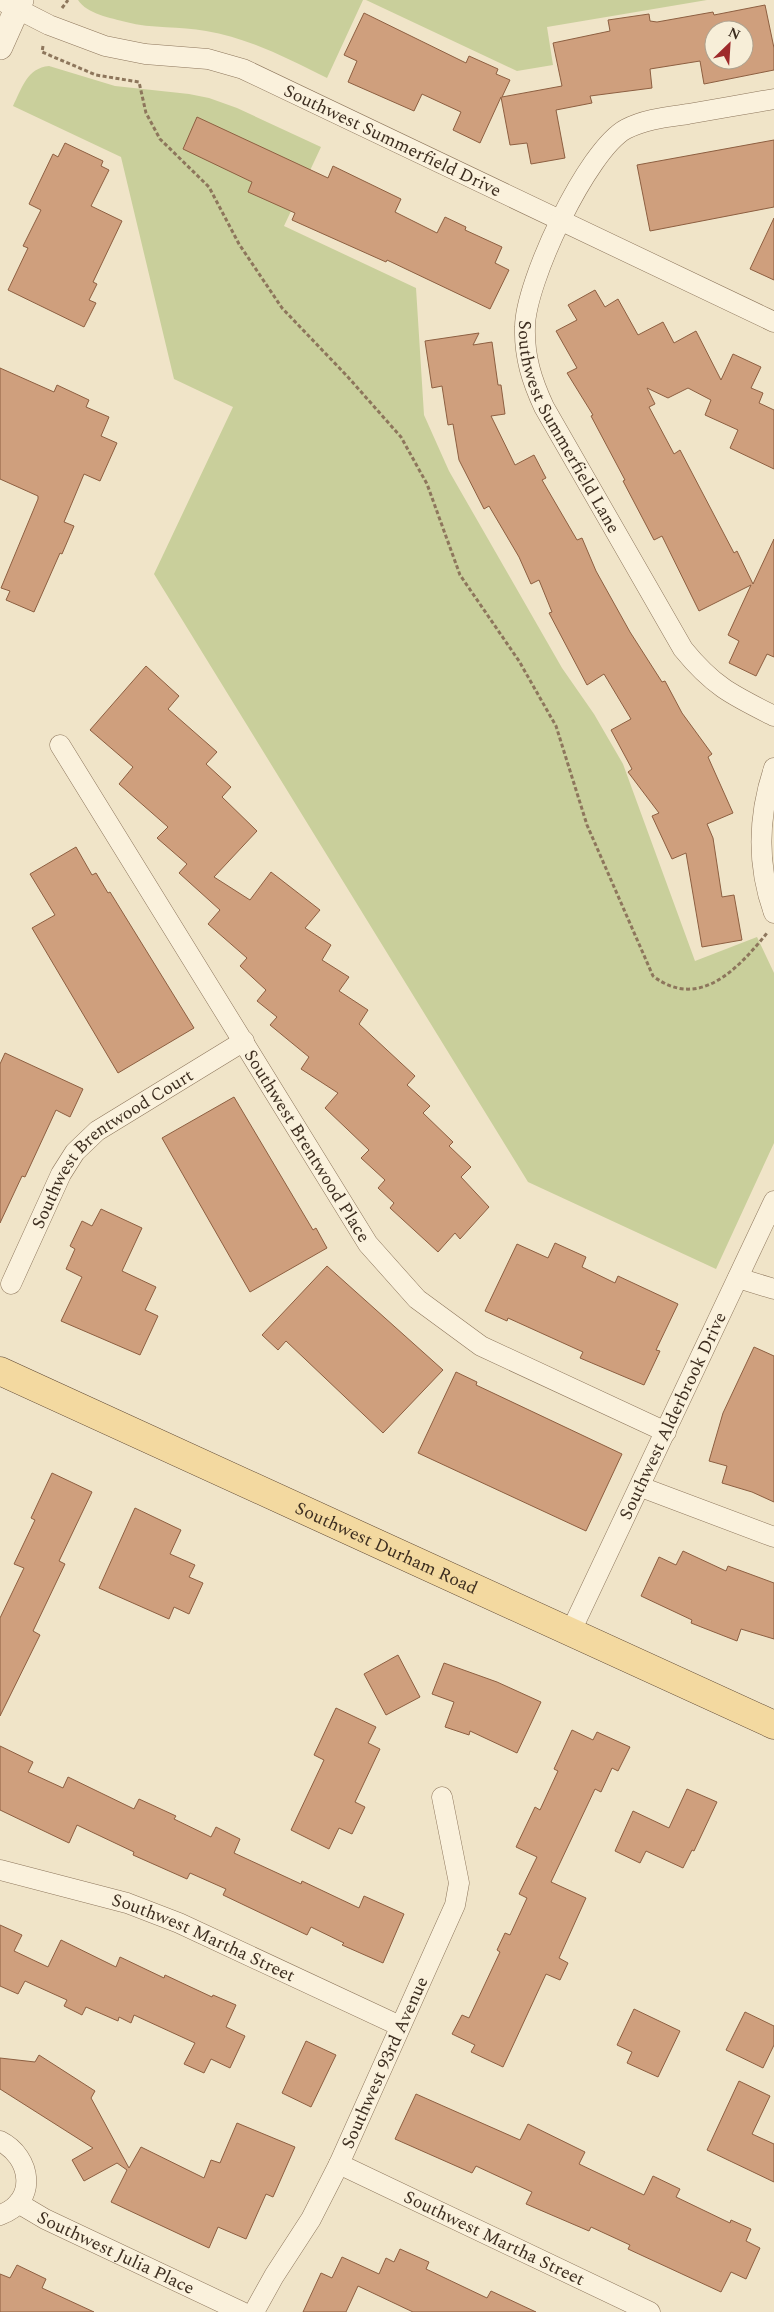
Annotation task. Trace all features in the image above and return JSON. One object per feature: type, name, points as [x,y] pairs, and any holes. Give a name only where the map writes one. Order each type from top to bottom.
[{"type":"main road","name":"Southwest Durham Road","points":[[0,1371],[774,1725]]},
{"type":"street","name":"Southwest Summerfield Drive","points":[[13,3],[49,25],[105,46],[145,54],[208,59],[243,69],[774,322]]},
{"type":"street","points":[[0,46],[13,3]]},
{"type":"street","name":"Southwest Summerfield Lane","points":[[774,99],[648,120],[625,130],[598,155],[561,222],[543,258],[524,326],[526,353],[531,379],[544,407],[682,649],[703,673],[730,695],[774,716]]},
{"type":"street","name":"Southwest Brentwood Place","points":[[60,745],[368,1244],[417,1299],[481,1346],[666,1432]]},
{"type":"street","points":[[771,922],[761,839],[766,794],[774,768]]},
{"type":"street","name":"Southwest Brentwood Court","points":[[11,1284],[61,1174],[75,1152],[97,1131],[244,1041]]},
{"type":"street","name":"Southwest Alderbrook Drive","points":[[571,1632],[774,1202]]},
{"type":"street","points":[[738,1278],[774,1289]]},
{"type":"street","points":[[641,1487],[774,1537]]},
{"type":"street","name":"Southwest 93rd Avenue","points":[[254,2312],[274,2276],[311,2219],[339,2164],[458,1895],[457,1866],[442,1797]]},
{"type":"street","name":"Southwest Martha Street","points":[[0,1870],[127,1903],[156,1914],[400,2026]]},
{"type":"street","name":"Southwest Julia Place","points":[[0,2141],[11,2147],[21,2159],[26,2173],[25,2189],[18,2203],[6,2213],[0,2215]]},
{"type":"street","name":"Southwest Martha Street","points":[[339,2164],[650,2312]]},
{"type":"street","name":"Southwest Julia Place","points":[[18,2203],[45,2219],[242,2312]]},
{"type":"path","points":[[68,0],[49,25],[42,52],[96,75],[139,82],[146,113],[160,139],[209,187],[239,244],[282,308],[401,436],[427,484],[460,575],[519,661],[556,726],[587,825],[653,976],[666,986],[682,990],[699,990],[725,974],[751,952],[771,922]]},
{"type":"green space","points":[[78,0],[363,0],[327,78],[268,50],[238,39],[196,29],[146,26],[126,22],[93,12]]},
{"type":"green space","points":[[366,0],[707,0],[547,27],[553,65],[517,71]]},
{"type":"green space","points":[[49,66],[115,86],[209,98],[237,108],[321,147],[284,226],[416,288],[424,415],[449,471],[562,668],[594,714],[623,764],[695,961],[757,937],[774,973],[774,1143],[716,1269],[528,1182],[154,574],[233,407],[174,379],[121,157],[13,106],[30,75]]},
{"type":"building","points":[[765,5],[774,48],[774,70],[704,84],[700,61],[650,69],[652,88],[590,96],[592,103],[556,110],[565,158],[531,164],[527,143],[510,145],[501,97],[480,143],[453,130],[461,112],[422,94],[414,111],[348,82],[357,61],[344,55],[364,13],[466,63],[469,56],[498,69],[496,74],[510,80],[502,97],[562,86],[553,43],[610,31],[608,20],[649,14],[650,21],[657,22],[713,12],[714,15]]},
{"type":"building","points":[[197,117],[328,178],[333,166],[401,199],[395,212],[437,233],[445,217],[466,227],[465,230],[502,247],[495,263],[509,270],[490,309],[387,260],[386,262],[292,220],[295,213],[248,192],[252,182],[183,149]]},
{"type":"building","points":[[774,140],[774,207],[650,231],[637,165]]},
{"type":"building","points":[[65,143],[103,161],[101,166],[109,170],[91,206],[122,221],[93,282],[97,284],[89,300],[96,303],[84,327],[8,290],[28,248],[23,246],[41,210],[29,204],[53,154],[58,157]]},
{"type":"building","points":[[774,218],[774,280],[750,269]]},
{"type":"building","points":[[595,290],[605,307],[618,299],[638,335],[663,322],[674,343],[696,331],[721,380],[733,354],[761,367],[751,388],[763,393],[759,403],[774,410],[774,469],[730,448],[738,430],[705,415],[711,400],[688,388],[668,398],[647,388],[655,404],[649,407],[674,454],[680,450],[734,553],[737,551],[753,584],[774,539],[774,657],[767,654],[756,676],[729,663],[739,641],[728,635],[751,585],[699,611],[662,536],[654,540],[591,416],[593,415],[567,373],[577,368],[556,331],[577,320],[568,305]]},
{"type":"building","points":[[479,333],[473,345],[492,342],[498,385],[501,385],[505,414],[491,416],[515,465],[534,455],[546,478],[542,480],[577,540],[582,538],[596,571],[630,632],[662,682],[665,681],[682,713],[712,754],[708,757],[733,813],[707,824],[713,838],[722,897],[734,895],[742,940],[702,947],[686,853],[672,859],[652,816],[659,813],[628,772],[632,769],[611,730],[631,719],[604,674],[587,685],[549,613],[552,612],[539,580],[531,584],[519,557],[489,506],[484,509],[459,460],[453,424],[448,425],[442,386],[432,388],[425,341]]},
{"type":"building","points":[[0,368],[54,392],[57,385],[89,400],[86,407],[109,417],[101,436],[117,443],[100,481],[84,474],[64,522],[74,526],[34,612],[6,600],[10,591],[1,588],[38,496],[0,479]]},
{"type":"building","points":[[146,666],[179,696],[168,709],[217,752],[206,764],[231,787],[222,797],[257,831],[214,877],[250,900],[271,872],[320,910],[305,928],[331,945],[322,960],[349,977],[339,991],[368,1010],[359,1024],[415,1076],[407,1085],[430,1106],[423,1113],[453,1142],[449,1146],[471,1167],[461,1177],[489,1207],[460,1239],[455,1233],[438,1252],[390,1208],[394,1203],[378,1188],[385,1180],[361,1158],[369,1150],[325,1108],[338,1093],[301,1069],[309,1057],[270,1025],[277,1017],[257,1001],[266,990],[240,966],[247,958],[208,924],[220,910],[179,873],[187,864],[157,838],[168,827],[119,784],[133,767],[90,730]]},
{"type":"building","points":[[76,847],[92,875],[96,873],[108,893],[110,892],[194,1028],[118,1073],[32,928],[55,915],[30,874]]},
{"type":"building","points":[[5,1053],[83,1089],[70,1117],[56,1110],[25,1177],[22,1176],[0,1223],[0,1064]]},
{"type":"building","points":[[234,1097],[313,1230],[316,1228],[327,1248],[250,1292],[162,1138]]},
{"type":"building","points":[[101,1209],[142,1228],[122,1271],[156,1287],[145,1310],[158,1316],[140,1355],[61,1321],[82,1277],[66,1269],[75,1249],[70,1246],[82,1221],[92,1226]]},
{"type":"building","points":[[555,1243],[586,1257],[582,1267],[615,1283],[618,1276],[678,1304],[656,1350],[660,1351],[644,1385],[580,1358],[583,1352],[508,1318],[507,1321],[485,1311],[517,1244],[548,1258]]},
{"type":"building","points":[[327,1266],[443,1370],[383,1433],[286,1341],[278,1350],[262,1335]]},
{"type":"building","points":[[754,1347],[774,1356],[774,1502],[752,1492],[722,1483],[727,1466],[709,1461],[723,1413]]},
{"type":"building","points":[[456,1372],[477,1382],[476,1385],[622,1454],[586,1531],[418,1453]]},
{"type":"building","points":[[52,1473],[92,1492],[59,1561],[65,1564],[33,1631],[40,1635],[0,1716],[0,1618],[24,1568],[14,1564],[35,1520],[31,1518]]},
{"type":"building","points":[[135,1508],[181,1530],[170,1554],[195,1565],[189,1577],[203,1583],[189,1614],[174,1607],[169,1619],[99,1588]]},
{"type":"building","points":[[683,1551],[726,1571],[728,1566],[774,1583],[774,1639],[741,1629],[737,1641],[691,1623],[692,1620],[641,1596],[659,1557],[676,1565]]},
{"type":"building","points":[[398,1655],[420,1697],[386,1715],[364,1674]]},
{"type":"building","points":[[444,1663],[497,1682],[541,1702],[517,1753],[470,1731],[469,1735],[445,1727],[454,1702],[432,1694]]},
{"type":"building","points":[[336,1708],[376,1727],[368,1743],[380,1749],[355,1802],[365,1807],[352,1834],[339,1828],[329,1849],[291,1830],[324,1760],[314,1755]]},
{"type":"building","points":[[572,1730],[593,1740],[597,1732],[630,1747],[618,1771],[612,1768],[601,1792],[595,1789],[551,1882],[586,1898],[559,1958],[568,1963],[560,1980],[546,1974],[503,2067],[471,2052],[475,2045],[452,2034],[462,2015],[469,2018],[500,1952],[497,1950],[505,1933],[510,1935],[527,1898],[519,1894],[537,1857],[516,1847],[535,1807],[540,1810],[558,1771],[554,1769]]},
{"type":"building","points":[[0,1746],[33,1762],[28,1772],[63,1788],[68,1777],[134,1809],[139,1799],[176,1816],[174,1819],[211,1837],[216,1827],[240,1839],[234,1853],[301,1884],[302,1881],[359,1908],[364,1896],[404,1914],[383,1963],[342,1945],[344,1943],[311,1927],[307,1935],[223,1895],[226,1889],[190,1873],[187,1879],[133,1855],[134,1852],[77,1825],[69,1843],[0,1810]]},
{"type":"building","points":[[687,1789],[717,1802],[694,1851],[692,1850],[683,1868],[646,1851],[640,1863],[615,1851],[633,1811],[669,1828]]},
{"type":"building","points":[[0,1925],[22,1935],[14,1951],[48,1967],[61,1940],[116,1967],[120,1957],[164,1978],[165,1975],[212,1997],[213,1995],[236,2005],[226,2027],[245,2036],[230,2068],[211,2059],[204,2073],[184,2064],[195,2043],[134,2015],[131,2023],[119,2017],[118,2021],[86,2007],[82,2015],[64,2006],[67,2000],[25,1981],[18,1994],[0,1986]]},
{"type":"building","points":[[634,2009],[680,2031],[658,2077],[627,2063],[632,2052],[617,2045]]},
{"type":"building","points":[[745,2012],[774,2026],[774,2045],[763,2068],[726,2050]]},
{"type":"building","points":[[306,2041],[336,2055],[311,2107],[282,2093]]},
{"type":"building","points":[[39,2055],[95,2091],[91,2098],[129,2168],[141,2147],[204,2178],[211,2160],[220,2163],[237,2123],[295,2147],[273,2197],[266,2194],[246,2239],[218,2227],[209,2248],[111,2202],[127,2170],[117,2163],[84,2181],[72,2160],[93,2148],[0,2089],[0,2058],[35,2062]]},
{"type":"building","points":[[739,2081],[770,2096],[752,2134],[774,2144],[774,2182],[707,2150]]},
{"type":"building","points":[[416,2094],[520,2140],[528,2124],[585,2152],[579,2164],[644,2195],[653,2176],[680,2189],[676,2197],[730,2223],[731,2220],[751,2229],[746,2241],[760,2248],[746,2279],[731,2272],[721,2292],[628,2249],[630,2245],[591,2227],[589,2231],[526,2204],[532,2192],[476,2166],[472,2173],[395,2139]]},
{"type":"building","points":[[400,2249],[429,2262],[426,2269],[487,2298],[491,2291],[536,2312],[413,2312],[358,2286],[346,2312],[303,2312],[321,2273],[332,2278],[342,2257],[379,2274],[386,2258],[394,2262]]},
{"type":"building","points":[[17,2265],[46,2279],[42,2288],[94,2312],[0,2312],[0,2274],[10,2278]]}]
